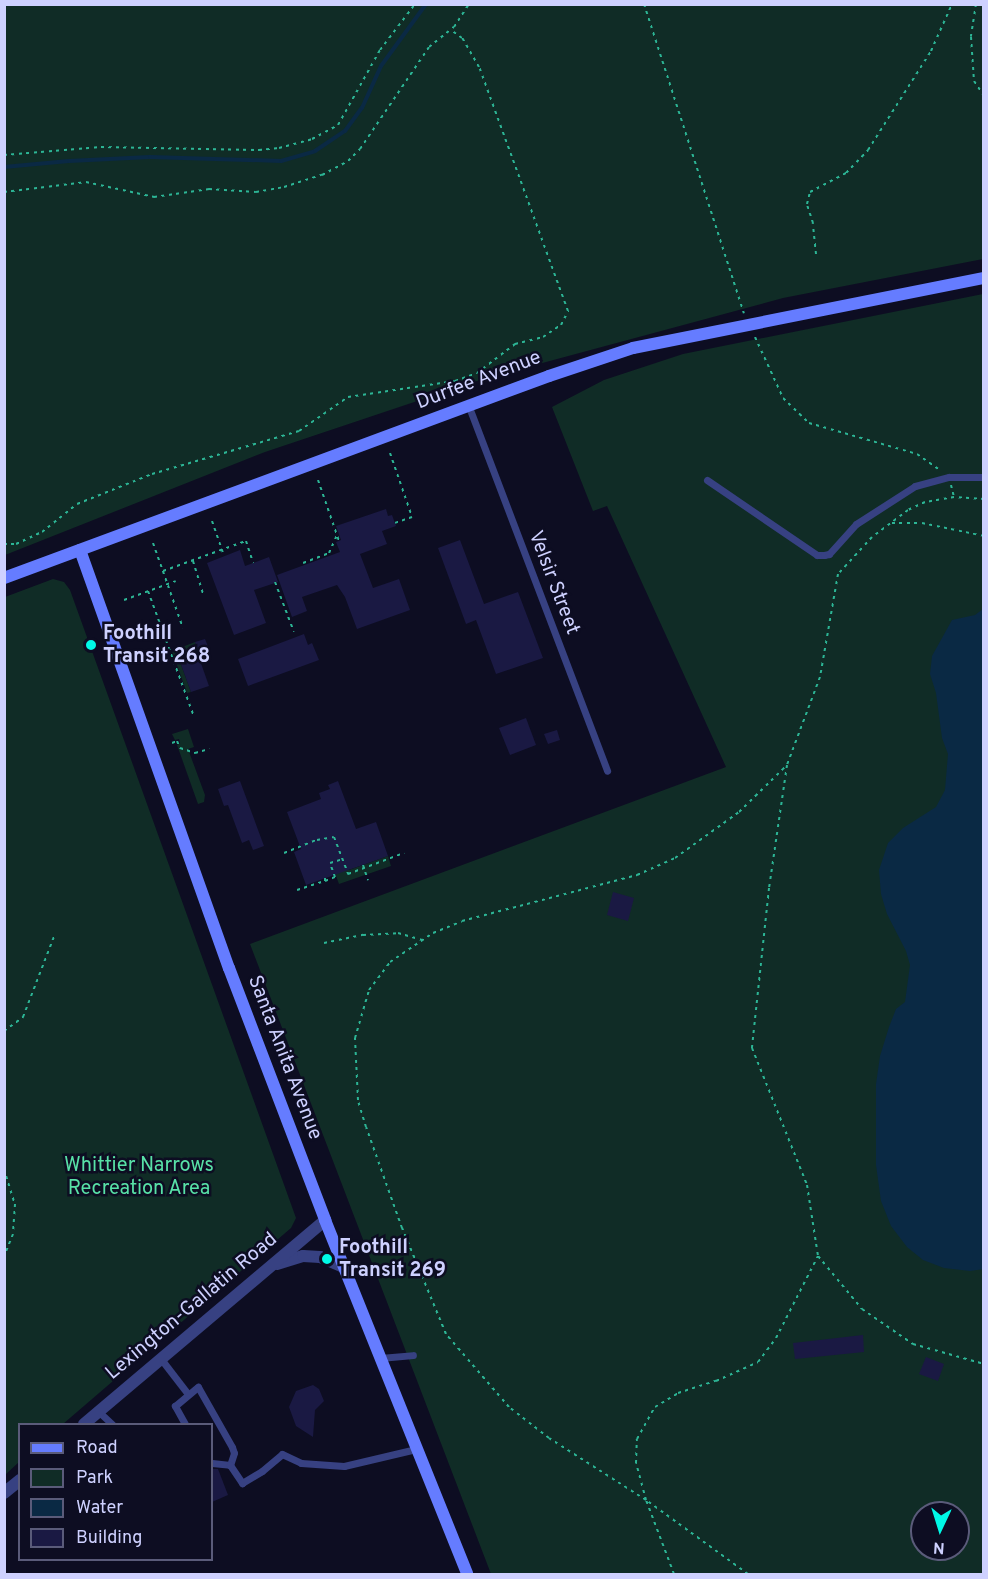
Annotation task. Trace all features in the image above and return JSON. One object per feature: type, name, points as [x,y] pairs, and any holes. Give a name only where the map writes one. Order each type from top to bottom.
[{"type":"main road","name":"Durfee Avenue","points":[[4,579],[549,376],[633,348],[984,278]]},
{"type":"main road","name":"Santa Anita Avenue","points":[[80,550],[229,968],[325,1220],[467,1575]]},
{"type":"street","name":"Lexington-Gallatin Road","points":[[86,1423],[325,1220]]},
{"type":"street","points":[[270,1266],[303,1256],[320,1257],[344,1268]]},
{"type":"street","points":[[4,1493],[18,1482]]},
{"type":"lane","name":"Velsir Street","points":[[469,407],[607,771]]},
{"type":"lane","points":[[707,480],[817,555],[824,555],[829,554],[856,524],[880,506],[915,486],[949,477],[984,477]]},
{"type":"lane","points":[[380,1358],[413,1355]]},
{"type":"lane","points":[[161,1359],[188,1394]]},
{"type":"lane","points":[[184,1423],[175,1406],[198,1387],[232,1447],[234,1453],[230,1465]]},
{"type":"lane","points":[[99,1412],[110,1423]]},
{"type":"lane","points":[[213,1463],[230,1465],[242,1483],[282,1454],[301,1463],[344,1466],[416,1449]]},
{"type":"path","points":[[4,155],[100,147],[259,150],[279,148],[312,139],[338,125],[380,50],[416,4]]},
{"type":"path","points":[[4,192],[86,182],[154,197],[209,189],[264,191],[310,180],[354,156],[429,47],[451,30],[469,4]]},
{"type":"path","points":[[644,4],[738,299],[783,398],[809,423],[917,454],[949,477],[954,497]]},
{"type":"path","points":[[816,254],[813,223],[807,204],[810,192],[846,173],[868,150],[931,51],[952,4]]},
{"type":"path","points":[[976,4],[971,37],[974,81],[984,96]]},
{"type":"path","points":[[4,544],[16,544],[42,532],[77,504],[152,474],[299,431],[348,397],[455,381],[477,374],[515,344],[543,338],[561,325],[568,311],[479,67],[462,38],[451,30]]},
{"type":"path","points":[[390,453],[412,517],[395,524]]},
{"type":"path","points":[[318,480],[339,541]]},
{"type":"path","points":[[984,499],[954,497],[925,502],[872,537],[838,574],[820,677],[787,765],[769,888],[752,1048],[807,1185],[818,1256],[862,1309],[913,1344],[984,1364]]},
{"type":"path","points":[[212,521],[224,555]]},
{"type":"path","points":[[890,523],[922,523],[984,536]]},
{"type":"path","points":[[303,563],[329,553],[337,535]]},
{"type":"path","points":[[163,571],[246,541],[253,563]]},
{"type":"path","points":[[153,543],[183,628]]},
{"type":"path","points":[[192,561],[203,593]]},
{"type":"path","points":[[124,600],[176,581]]},
{"type":"path","points":[[275,582],[294,632]]},
{"type":"path","points":[[148,591],[194,717]]},
{"type":"path","points":[[176,667],[181,666]]},
{"type":"path","points":[[172,742],[177,741],[180,748],[195,753],[209,749]]},
{"type":"path","points":[[748,1575],[646,1500],[549,1438],[509,1407],[446,1334],[402,1228],[358,1100],[355,1038],[369,990],[390,962],[423,939],[462,921],[637,875],[675,858],[739,812],[787,765]]},
{"type":"path","points":[[284,853],[315,841],[334,837],[348,874],[404,853]]},
{"type":"path","points":[[313,845],[315,841]]},
{"type":"path","points":[[297,848],[301,849]]},
{"type":"path","points":[[297,890],[335,877],[330,863],[343,860]]},
{"type":"path","points":[[363,867],[368,880]]},
{"type":"path","points":[[324,943],[363,935],[398,933],[423,939]]},
{"type":"path","points":[[4,1031],[23,1017],[55,934]]},
{"type":"path","points":[[4,1169],[15,1204],[13,1234],[4,1256]]},
{"type":"path","points":[[674,1575],[646,1500],[636,1463],[637,1439],[655,1407],[678,1393],[716,1381],[758,1362],[776,1338],[818,1256]]},
{"type":"green space","points":[[5,4],[983,5],[983,259],[783,298],[483,379],[265,452],[5,555]]},
{"type":"green space","points":[[983,294],[983,1574],[491,1574],[250,944],[726,767],[607,506],[593,511],[552,407],[604,380],[683,354]]},
{"type":"green space","name":"Whittier Narrows Recreation Area","points":[[53,579],[64,582],[70,590],[296,1218],[291,1228],[64,1423],[18,1423],[18,1463],[5,1475],[5,597]]},
{"type":"green space","points":[[195,642],[199,652],[179,659],[191,692],[187,693],[172,651]]},
{"type":"green space","points":[[188,729],[194,747],[188,749],[205,795],[204,802],[198,804],[177,745],[180,743],[179,739],[175,740],[172,734]]},
{"type":"green space","points":[[388,856],[391,866],[339,884],[333,868],[349,870]]},
{"type":"water","points":[[983,609],[984,1269],[970,1271],[944,1268],[923,1260],[907,1247],[891,1226],[881,1201],[876,1165],[876,1084],[880,1056],[889,1027],[896,1009],[905,1002],[910,965],[906,951],[887,914],[881,894],[879,870],[888,843],[903,828],[936,807],[945,790],[948,754],[942,738],[936,693],[930,674],[932,656],[952,620],[975,615]]},
{"type":"building","points":[[386,509],[388,516],[392,515],[396,526],[382,531],[387,544],[360,554],[373,588],[399,579],[410,610],[357,629],[345,597],[337,585],[302,597],[307,611],[292,617],[277,575],[340,552],[336,542],[341,540],[336,526]]},
{"type":"building","points":[[460,540],[484,604],[518,592],[543,658],[496,674],[476,620],[466,624],[438,548]]},
{"type":"building","points":[[240,550],[245,566],[269,557],[278,582],[254,590],[266,623],[234,635],[207,563]]},
{"type":"building","points":[[304,634],[308,645],[312,643],[319,660],[248,686],[238,659]]},
{"type":"building","points":[[205,639],[209,649],[199,652],[195,642]]},
{"type":"building","points":[[197,652],[209,686],[191,692],[179,659]]},
{"type":"building","points":[[526,718],[536,745],[510,755],[499,728]]},
{"type":"building","points":[[557,730],[560,740],[548,744],[544,734]]},
{"type":"building","points":[[240,781],[264,846],[253,850],[249,840],[242,843],[228,805],[224,806],[218,789]]},
{"type":"building","points":[[338,781],[356,829],[376,822],[388,856],[306,885],[294,852],[301,849],[287,812],[321,799],[319,793],[330,789],[328,785]]},
{"type":"building","points":[[613,892],[634,898],[628,921],[607,915]]},
{"type":"building","points":[[863,1335],[864,1352],[795,1359],[793,1343]]},
{"type":"building","points":[[926,1357],[944,1364],[938,1381],[919,1374]]},
{"type":"building","points":[[313,1385],[319,1389],[324,1401],[315,1410],[313,1437],[296,1426],[289,1407],[296,1391]]},
{"type":"building","points":[[213,1469],[218,1469],[228,1495],[213,1502]]},
{"type":"waterway","points":[[4,167],[150,157],[281,161],[315,151],[345,131],[362,108],[381,66],[426,4]]},
{"type":"place","name":"Foothill Transit 268","points":[[91,645]]},
{"type":"place","name":"Foothill Transit 269","points":[[327,1259]]}]
